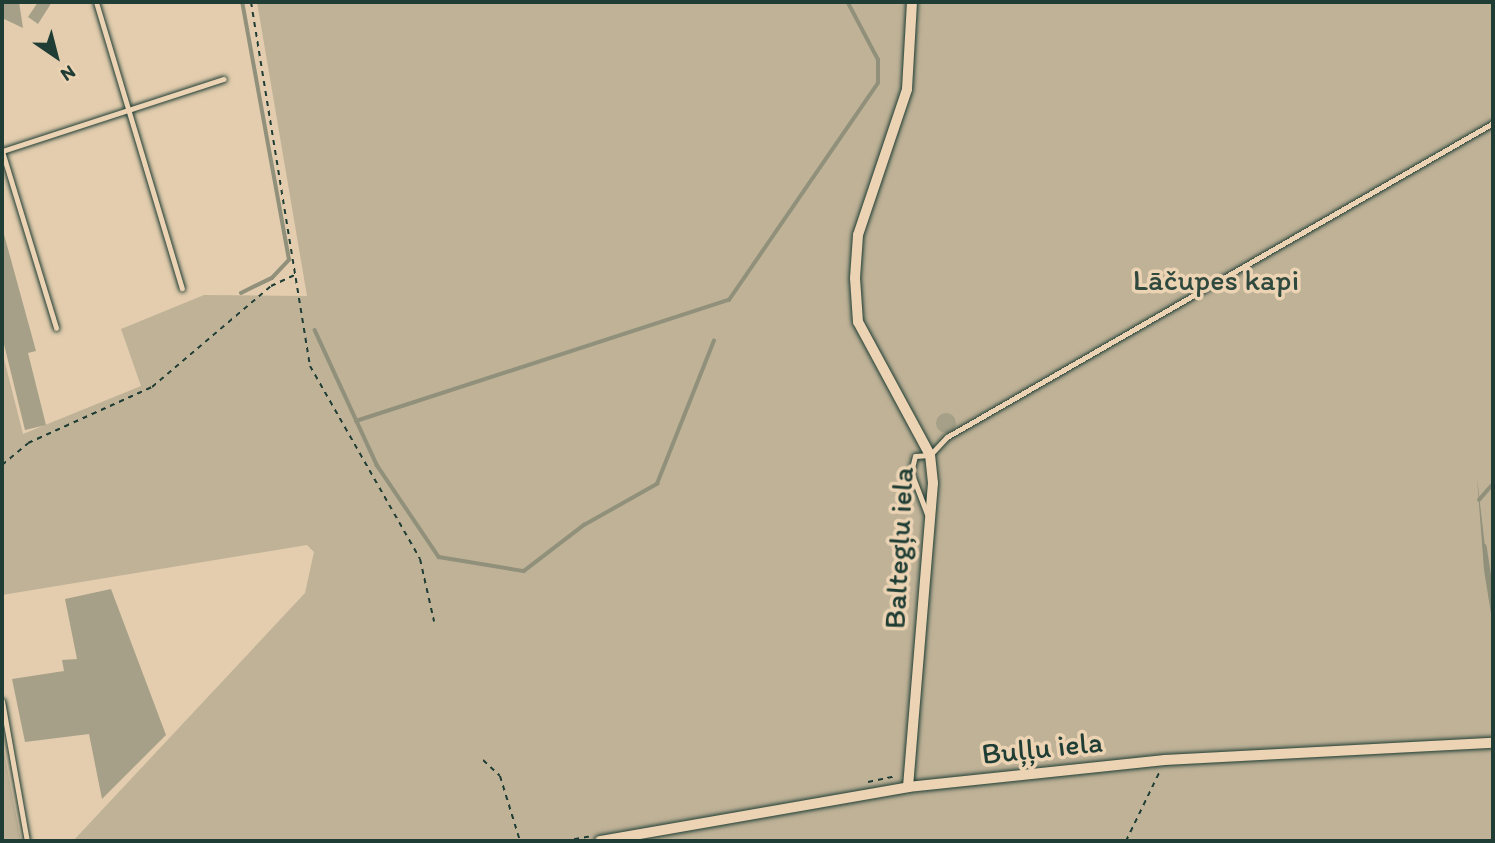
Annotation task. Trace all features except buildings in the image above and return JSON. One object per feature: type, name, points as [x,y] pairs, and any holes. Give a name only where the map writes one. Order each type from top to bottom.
[{"type":"street","name":"Baltegļu iela","points":[[908,788],[930,455],[869,348],[858,322],[855,278],[858,235],[907,89],[912,2]]},
{"type":"street","name":"Buļļu iela","points":[[600,841],[908,788],[1165,760],[1493,744]]},
{"type":"lane","points":[[96,2],[182,288]]},
{"type":"lane","points":[[56,328],[2,151],[128,113],[224,79]]},
{"type":"lane","points":[[928,517],[911,472],[915,456],[930,455],[947,437],[1493,123]]},
{"type":"lane","points":[[2,701],[27,841]]},
{"type":"path","points":[[250,2],[298,273],[310,366],[420,559],[435,621]]},
{"type":"path","points":[[2,465],[28,443],[152,387],[271,286],[298,273]]},
{"type":"path","points":[[483,760],[499,776],[520,841]]},
{"type":"path","points":[[1126,841],[1165,760]]},
{"type":"green space","name":"Lāčupes kapi","points":[[257,2],[1493,2],[1493,841],[73,841],[305,593],[314,552],[307,545],[2,595],[2,351],[23,434],[141,386],[121,329],[204,295],[307,296]]},
{"type":"green space","points":[[2,741],[21,841],[2,841]]},
{"type":"shaded area","points":[[1477,478],[1493,615],[1493,626],[1484,570]]},
{"type":"waterway","points":[[241,293],[272,278],[289,260],[242,2]]},
{"type":"waterway","points":[[356,421],[729,300],[878,83],[878,60],[848,3]]},
{"type":"waterway","points":[[315,330],[377,465],[439,557],[524,571],[584,525],[657,484],[714,341]]},
{"type":"waterway","points":[[1479,500],[1493,484]]},
{"type":"waterway","points":[[1485,546],[1493,598]]}]
